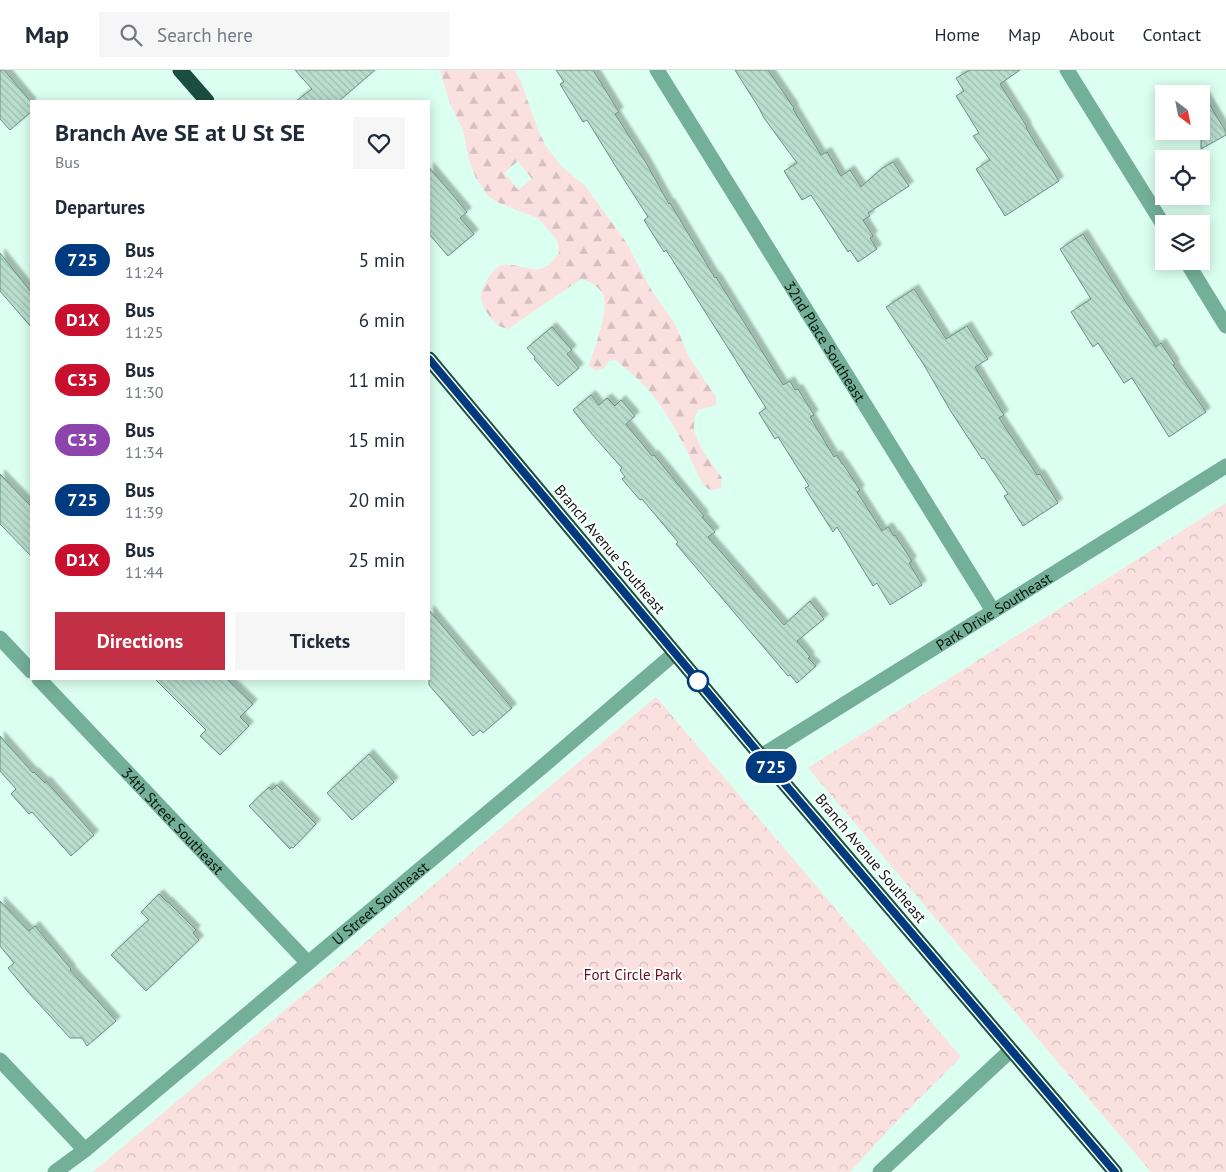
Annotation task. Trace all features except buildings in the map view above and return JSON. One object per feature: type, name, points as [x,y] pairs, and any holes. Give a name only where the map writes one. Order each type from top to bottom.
[{"type":"highway","points":[[180,70],[206,100]]},
{"type":"highway","name":"Branch Avenue Southeast","points":[[430,360],[761,756],[1115,1172]]},
{"type":"street","name":"32nd Place Southeast","points":[[658,70],[993,611]]},
{"type":"street","points":[[1067,70],[1157,215]]},
{"type":"street","points":[[1192,270],[1226,326]]},
{"type":"street","name":"Park Drive Southeast","points":[[761,756],[1226,466]]},
{"type":"street","points":[[0,638],[30,670]]},
{"type":"street","name":"U Street Southeast","points":[[56,1172],[86,1150],[675,653]]},
{"type":"street","name":"34th Street Southeast","points":[[39,680],[308,963]]},
{"type":"street","points":[[880,1172],[1010,1050]]},
{"type":"street","points":[[0,1060],[86,1150]]},
{"type":"green space","points":[[440,70],[515,70],[546,146],[561,166],[586,187],[626,242],[653,293],[675,324],[689,357],[716,397],[716,405],[698,410],[694,425],[698,441],[722,478],[721,488],[710,490],[702,483],[673,424],[658,402],[638,379],[616,360],[609,361],[604,368],[596,371],[589,366],[605,305],[603,294],[595,286],[581,279],[508,329],[494,322],[490,317],[483,305],[481,294],[483,287],[494,270],[508,264],[534,269],[548,266],[559,253],[557,240],[539,219],[497,202],[488,196],[476,178],[469,160],[463,130],[450,104]],"holes":[[[518,161],[532,179],[518,190],[504,173]]]},
{"type":"green space","points":[[1226,503],[1226,1172],[1151,1172],[808,768]]},
{"type":"green space","name":"Fort Circle Park","points":[[656,697],[961,1057],[890,1128],[850,1172],[93,1172]]},
{"type":"bus line","name":"725","points":[[430,360],[761,756],[1115,1172]]}]
